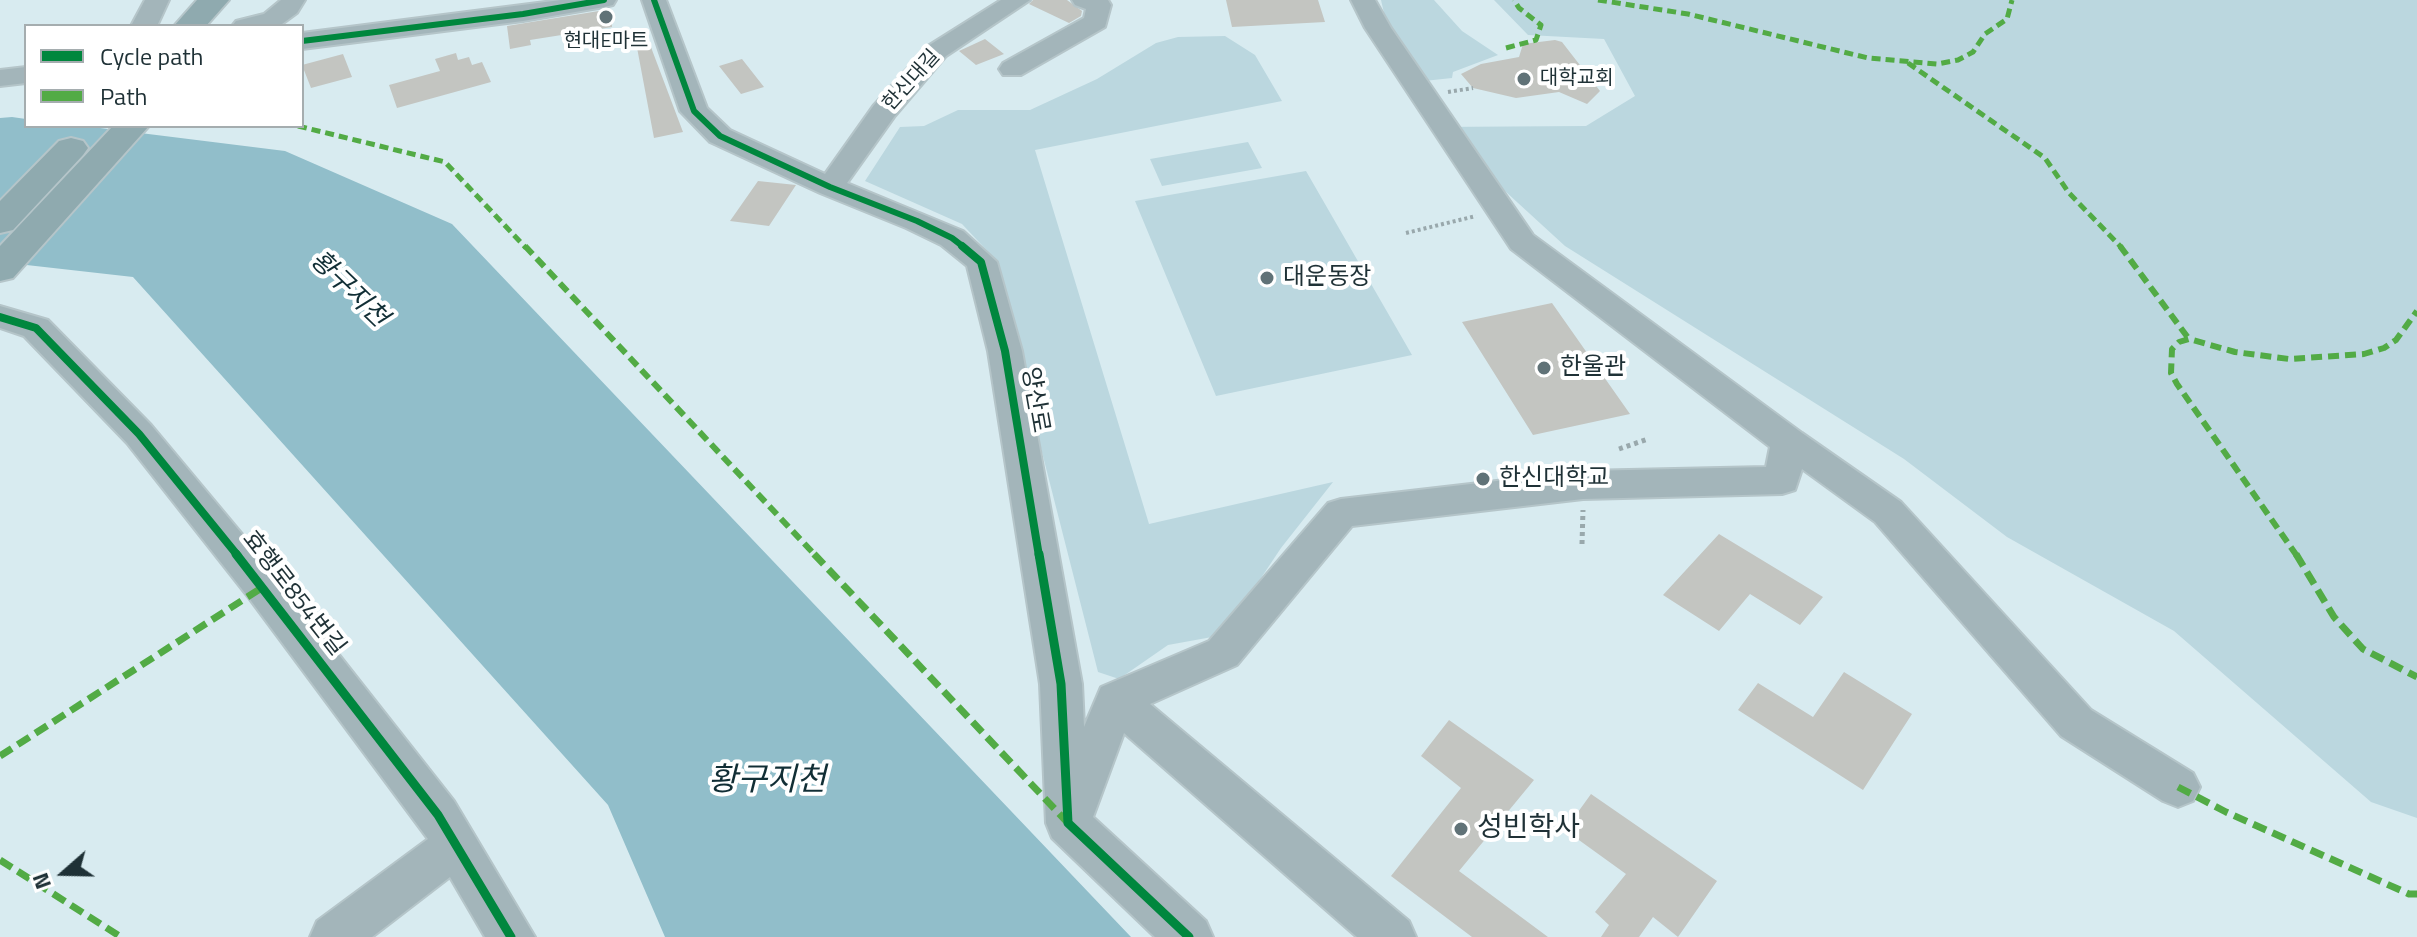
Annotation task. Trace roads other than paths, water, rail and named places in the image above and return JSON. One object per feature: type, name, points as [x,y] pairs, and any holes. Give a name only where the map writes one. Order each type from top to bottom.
[{"type":"main road","points":[[162,24],[161,20],[175,0]]},
{"type":"main road","points":[[0,222],[91,128]]},
{"type":"main road","points":[[0,269],[130,128]]},
{"type":"street","points":[[145,24],[157,0]]},
{"type":"street","points":[[224,13],[273,19],[293,0]]},
{"type":"street","points":[[304,41],[523,14],[604,0]]},
{"type":"street","name":"양산로","points":[[654,0],[694,111],[720,136],[744,150],[929,226],[952,238],[981,262],[1005,351],[1061,684],[1068,823]]},
{"type":"street","name":"한신대길","points":[[830,187],[884,111],[937,51],[1018,0]]},
{"type":"street","points":[[1012,69],[1096,22],[1099,5],[1084,0]]},
{"type":"street","points":[[1363,0],[1378,28],[1522,242],[1789,442],[1888,512],[2076,723],[2178,787]]},
{"type":"street","points":[[0,78],[24,75]]},
{"type":"street","name":"효행로854번길","points":[[0,317],[36,328],[139,434],[263,587],[438,815],[511,937]]},
{"type":"street","points":[[1189,937],[1068,823],[1116,700],[1223,653],[1341,513],[1583,485],[1782,480],[1789,442]]},
{"type":"street","points":[[1116,700],[1392,937]]},
{"type":"street","points":[[334,937],[457,844]]},
{"type":"water","name":"황구지천","points":[[0,118],[24,119],[24,128],[100,128],[285,151],[452,224],[1131,937],[665,937],[608,805],[133,277],[0,262]]},
{"type":"place","name":"현대E마트","points":[[606,17]]},
{"type":"place","name":"대학교회","points":[[1524,79]]},
{"type":"place","name":"대운동장","points":[[1267,278]]},
{"type":"place","name":"한울관","points":[[1544,368]]},
{"type":"place","name":"한신대학교","points":[[1483,479]]},
{"type":"place","name":"성빈학사","points":[[1461,829]]}]
